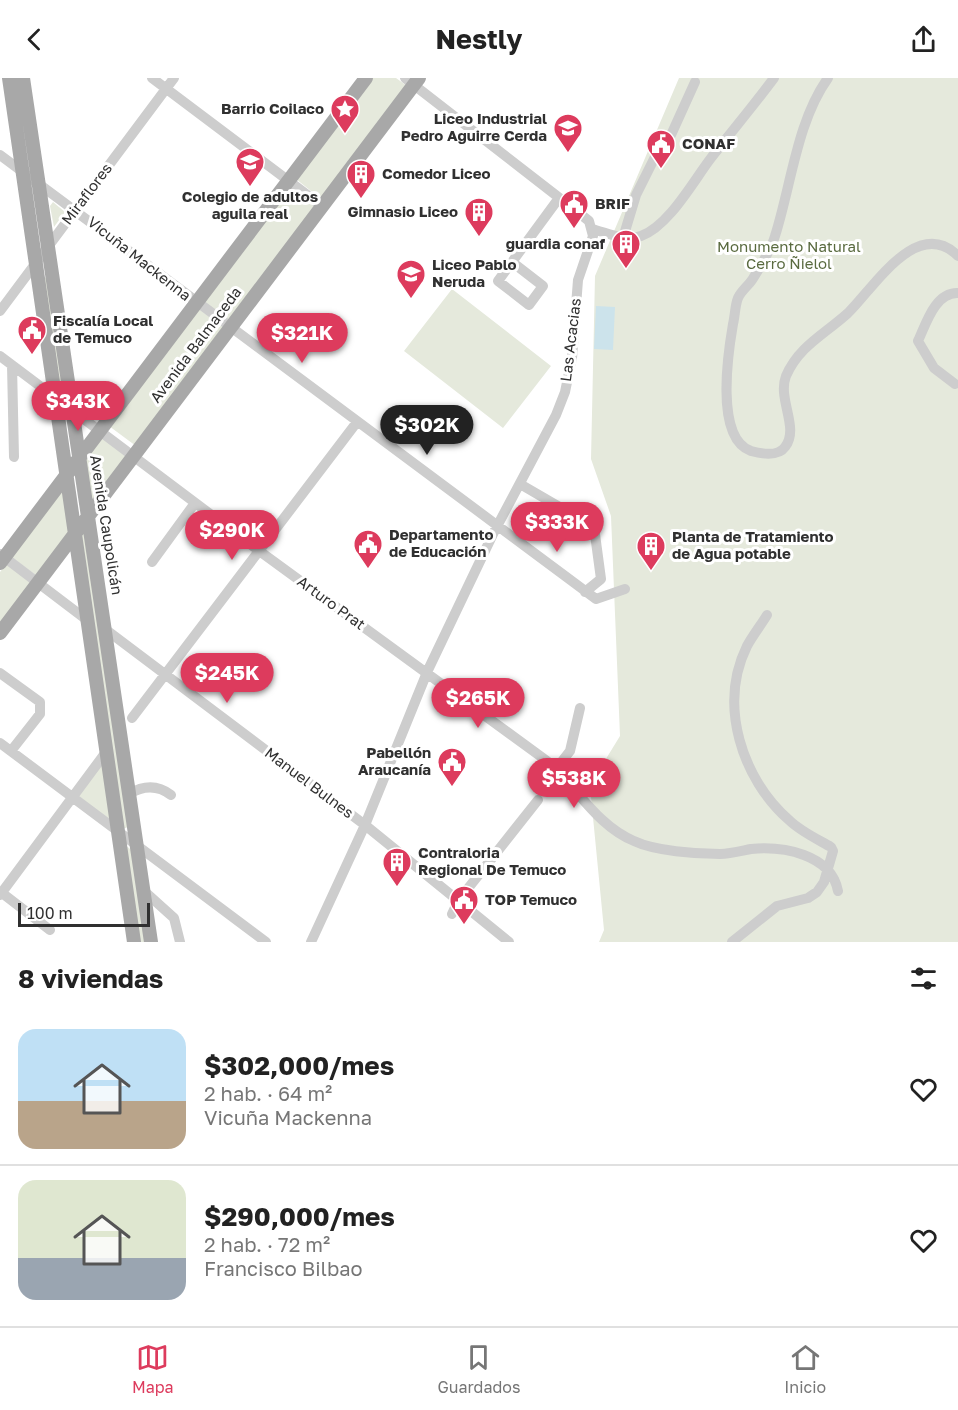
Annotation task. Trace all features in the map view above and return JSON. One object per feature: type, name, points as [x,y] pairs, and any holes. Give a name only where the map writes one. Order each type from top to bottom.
[{"type":"main road","name":"Avenida Caupolicán","points":[[9,78],[134,942]]},
{"type":"main road","name":"Avenida Caupolicán","points":[[23,78],[138,847],[150,942]]},
{"type":"main road","name":"Avenida Balmaceda","points":[[2,558],[79,460],[366,78]]},
{"type":"main road","name":"Avenida Balmaceda","points":[[0,633],[322,206],[413,80]]},
{"type":"main road","points":[[87,620],[98,629],[107,646]]},
{"type":"street","points":[[152,78],[322,206]]},
{"type":"street","name":"Miraflores","points":[[0,311],[174,78]]},
{"type":"street","points":[[413,80],[589,221],[592,229],[623,238],[645,234],[682,199],[709,160],[774,78]]},
{"type":"street","points":[[828,78],[804,129],[774,239],[738,298],[728,355],[725,392],[734,433],[741,444],[748,450],[764,454],[774,453],[787,445],[790,434],[783,399],[785,379],[798,354],[813,339],[849,312],[881,274],[903,254],[926,245],[938,244],[952,250],[958,256]]},
{"type":"street","points":[[623,238],[636,195],[663,141],[670,135],[696,82]]},
{"type":"street","name":"Vicuña Mackenna","points":[[0,155],[596,599],[626,589]]},
{"type":"street","points":[[512,262],[559,198]]},
{"type":"street","name":"Las Acacias","points":[[310,940],[365,825],[427,674],[497,526],[556,416],[565,392],[572,358],[578,280],[591,242],[592,229]]},
{"type":"street","points":[[955,384],[934,368],[918,341],[932,310],[941,299],[952,293],[958,293]]},
{"type":"street","name":"Arturo Prat","points":[[0,356],[258,550],[556,769],[606,825],[636,843],[675,850],[720,854],[751,849],[780,850],[814,859],[829,869]]},
{"type":"street","points":[[12,365],[14,457]]},
{"type":"street","points":[[132,718],[357,422]]},
{"type":"street","points":[[520,484],[594,526],[601,579],[585,591]]},
{"type":"street","points":[[152,562],[195,503]]},
{"type":"street","points":[[2,558],[38,582],[87,620]]},
{"type":"street","points":[[732,942],[777,906],[808,898],[817,892],[829,869],[833,851],[831,847],[791,822],[778,810],[761,791],[743,756],[736,707],[736,680],[747,646],[767,615]]},
{"type":"street","name":"Manuel Bulnes","points":[[105,629],[365,825],[445,895],[458,901],[509,942]]},
{"type":"street","points":[[0,673],[40,702],[40,714],[3,747],[266,942]]},
{"type":"street","points":[[556,769],[570,751],[580,708]]},
{"type":"street","points":[[50,930],[1,894],[106,752]]},
{"type":"street","points":[[129,794],[141,788],[154,787],[171,795]]},
{"type":"street","points":[[452,914],[458,901],[538,800]]},
{"type":"street","points":[[117,831],[135,828]]},
{"type":"street","points":[[829,869],[838,891]]},
{"type":"street","points":[[143,890],[174,918],[180,942]]},
{"type":"green space","points":[[373,78],[396,78],[407,86],[321,199],[296,179]]},
{"type":"green space","name":"Monumento Natural Cerro Ñielol","points":[[679,78],[958,78],[958,942],[599,942],[604,930],[591,797],[593,780],[620,736],[611,516],[591,459],[595,276]]},
{"type":"green space","points":[[289,186],[317,207],[230,322],[201,302]]},
{"type":"green space","points":[[53,202],[65,212],[54,227],[50,206]]},
{"type":"green space","points":[[47,276],[65,392],[58,387],[42,281]]},
{"type":"green space","points":[[452,289],[551,366],[503,428],[404,351]]},
{"type":"green space","points":[[196,307],[226,329],[136,446],[109,426]]},
{"type":"green space","points":[[104,387],[113,393],[102,406],[81,393],[80,388]]},
{"type":"green space","points":[[101,436],[128,457],[91,507],[83,461]]},
{"type":"green space","points":[[65,482],[72,534],[37,576],[10,556]]},
{"type":"green space","points":[[87,523],[131,826],[120,830],[77,536]]},
{"type":"green space","points":[[7,563],[32,582],[0,626],[0,572]]},
{"type":"green space","points":[[104,761],[114,824],[77,795]]},
{"type":"green space","points":[[123,843],[136,854],[147,942],[137,942]]},
{"type":"water","points":[[596,306],[615,307],[613,350],[594,349]]},
{"type":"place","name":"Barrio Coilaco","points":[[345,134]]},
{"type":"place","name":"Liceo Industrial Pedro Aguirre Cerda","points":[[568,154]]},
{"type":"place","name":"CONAF","points":[[661,170]]},
{"type":"place","name":"Colegio de adultos aguila real","points":[[250,188]]},
{"type":"place","name":"Comedor Liceo","points":[[361,200]]},
{"type":"place","name":"BRIF","points":[[574,230]]},
{"type":"place","name":"Gimnasio Liceo","points":[[479,238]]},
{"type":"place","name":"guardia conaf","points":[[626,270]]},
{"type":"place","name":"Liceo Pablo Neruda","points":[[411,300]]},
{"type":"place","name":"Fiscalía Local de Temuco","points":[[32,356]]},
{"type":"place","name":"Departamento de Educación","points":[[368,570]]},
{"type":"place","name":"Planta de Tratamiento de Agua potable","points":[[651,572]]},
{"type":"place","name":"Pabellón Araucanía","points":[[452,788]]},
{"type":"place","name":"Contraloria Regional De Temuco","points":[[397,888]]},
{"type":"place","name":"TOP Temuco","points":[[464,926]]}]
